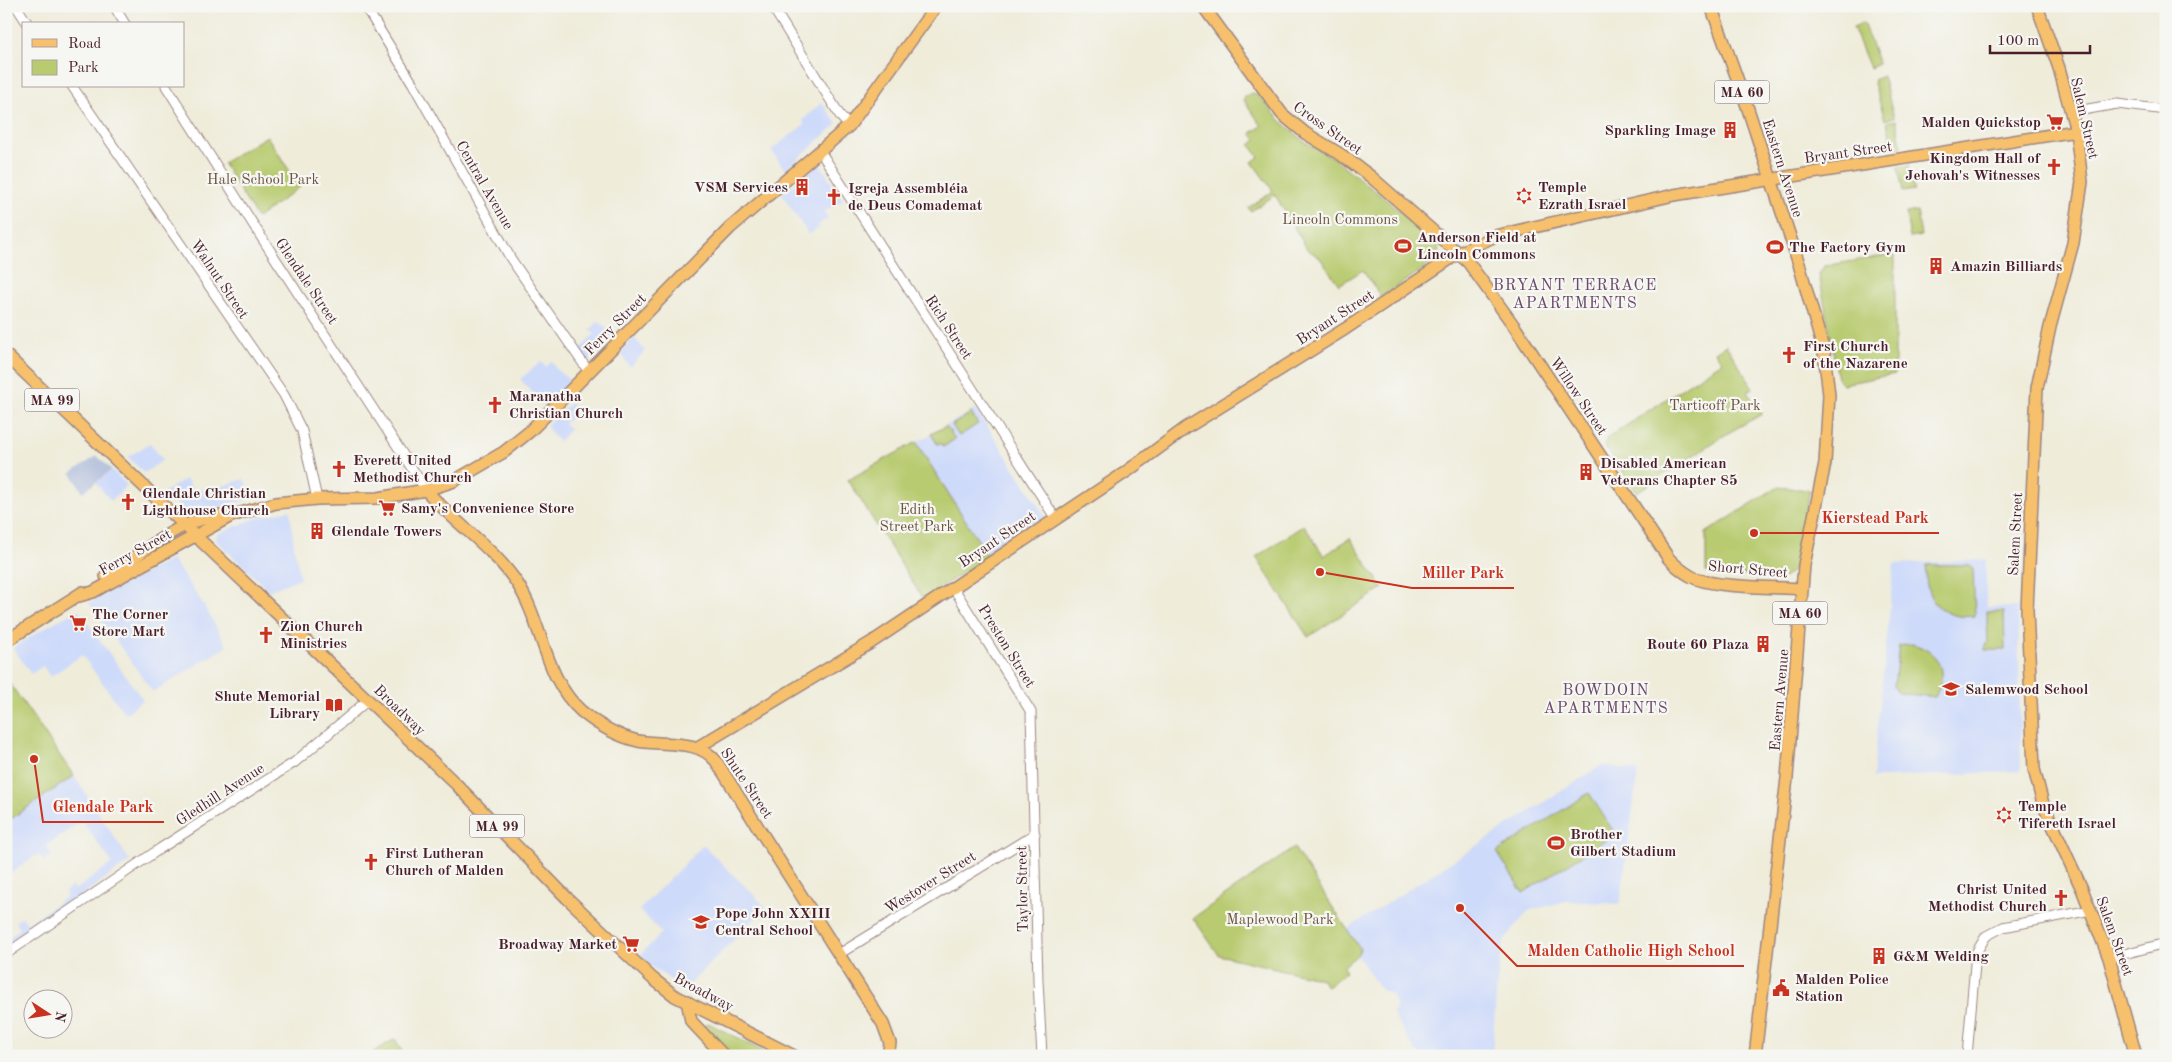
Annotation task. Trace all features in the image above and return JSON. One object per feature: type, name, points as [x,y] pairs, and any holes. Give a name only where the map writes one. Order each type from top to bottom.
[{"type":"main road","name":"Ferry Street","points":[[79,596],[93,592],[231,516],[276,503],[317,499],[378,498],[426,490],[454,481],[504,452],[540,422],[730,228],[849,126],[936,6]]},
{"type":"main road","name":"Cross Street","points":[[1203,6],[1286,118],[1364,172],[1459,253]]},
{"type":"main road","name":"Eastern Avenue","points":[[1711,6],[1747,106],[1816,322],[1824,352],[1828,380],[1829,418],[1826,455],[1807,548],[1802,589],[1786,796],[1755,1056]]},
{"type":"main road","name":"Salem Street","points":[[2037,6],[2076,131],[2082,182],[2078,218],[2037,388],[2027,610],[2035,778],[2043,804],[2091,910],[2109,958],[2136,1056]]},
{"type":"main road","name":"Bryant Street","points":[[698,747],[847,658],[1126,472],[1186,428],[1340,333],[1459,253],[1494,236],[1661,197],[1770,178],[1918,157],[2076,131]]},
{"type":"main road","name":"Willow Street","points":[[1459,253],[1514,326],[1669,559]]},
{"type":"main road","name":"Broadway","points":[[6,355],[457,785],[567,898],[652,978],[665,989],[794,1056]]},
{"type":"main road","name":"Shute Street","points":[[426,490],[498,560],[514,579],[527,602],[561,687],[579,709],[601,726],[628,738],[647,742],[698,747],[708,752],[725,774],[886,1030],[890,1043],[888,1056]]},
{"type":"main road","name":"Ferry Street","points":[[6,641],[79,596],[173,532],[206,518],[220,515],[231,516]]},
{"type":"main road","name":"Short Street","points":[[1669,559],[1686,574],[1707,582],[1802,589]]},
{"type":"main road","points":[[687,1001],[690,1019],[724,1056]]},
{"type":"main road","points":[[699,1030],[702,1018],[712,1013]]},
{"type":"street","points":[[16,6],[27,22]]},
{"type":"street","points":[[114,6],[124,22]]},
{"type":"street","name":"Central Avenue","points":[[365,6],[413,84],[511,259],[589,372]]},
{"type":"street","points":[[772,6],[800,54],[841,117],[849,126]]},
{"type":"street","name":"Walnut Street","points":[[73,88],[284,395],[302,431],[317,499]]},
{"type":"street","name":"Glendale Street","points":[[167,88],[258,232],[426,490]]},
{"type":"street","points":[[2071,112],[2117,104],[2166,110]]},
{"type":"street","name":"Rich Street","points":[[820,151],[1056,519]]},
{"type":"street","name":"Preston Street","points":[[953,587],[1030,709],[1032,722]]},
{"type":"street","name":"Gledhill Avenue","points":[[6,954],[161,848],[295,762],[368,700]]},
{"type":"street","name":"Taylor Street","points":[[1032,722],[1038,981],[1042,1056]]},
{"type":"street","name":"Westover Street","points":[[839,954],[1035,834]]},
{"type":"street","points":[[1967,1056],[1975,956],[1984,939],[1992,932],[2003,927],[2091,910]]},
{"type":"street","points":[[2109,958],[2166,943]]},
{"type":"shaded area","points":[[822,102],[837,124],[785,170],[771,150],[804,125],[803,120]]},
{"type":"shaded area","points":[[819,163],[843,200],[824,212],[828,218],[818,225],[819,228],[808,234],[782,194]]},
{"type":"shaded area","points":[[599,321],[608,330],[616,333],[587,362],[579,350],[595,334],[590,330]]},
{"type":"shaded area","points":[[634,337],[645,351],[630,367],[620,352]]},
{"type":"shaded area","points":[[552,361],[556,369],[570,381],[545,406],[520,379],[541,362],[546,367]]},
{"type":"shaded area","points":[[569,404],[572,404],[579,412],[564,423],[570,429],[559,442],[546,426]]},
{"type":"shaded area","points":[[976,409],[1045,516],[923,599],[848,480]]},
{"type":"shaded area","points":[[150,443],[163,460],[144,473],[128,457]]},
{"type":"shaded area","points":[[97,456],[112,470],[83,492],[71,473]]},
{"type":"shaded area","points":[[112,470],[127,485],[111,501],[96,483]]},
{"type":"shaded area","points":[[186,479],[196,494],[203,489],[205,492],[244,479],[253,498],[202,512],[189,513],[164,492]]},
{"type":"shaded area","points":[[290,510],[300,578],[269,591],[216,540],[217,534],[256,518]]},
{"type":"shaded area","points":[[172,559],[205,607],[227,646],[153,692],[89,603]]},
{"type":"shaded area","name":"Salemwood School","points":[[1986,560],[1986,607],[2018,607],[2021,771],[1873,778],[1894,564]]},
{"type":"shaded area","points":[[78,610],[143,700],[125,714],[82,655],[50,677],[43,666],[31,674],[13,648]]},
{"type":"shaded area","points":[[1602,765],[1638,771],[1620,904],[1566,901],[1528,911],[1504,941],[1497,982],[1492,1056],[1424,1056],[1416,1052],[1393,1014],[1396,1006],[1391,994],[1381,990],[1357,955],[1360,948],[1347,929]]},
{"type":"shaded area","points":[[74,776],[130,861],[6,949],[6,939],[20,929],[15,922],[22,917],[28,924],[67,896],[65,892],[73,886],[75,890],[112,863],[82,821],[46,846],[52,855],[44,861],[38,854],[6,877],[6,822]]},
{"type":"shaded area","name":"Pope John XXIII Central School","points":[[703,845],[766,907],[685,989],[653,968],[640,955],[662,933],[639,910]]},
{"type":"green space","points":[[1863,23],[1879,64],[1870,68],[1853,27]]},
{"type":"green space","points":[[1883,76],[1894,117],[1885,120],[1873,80]]},
{"type":"green space","name":"Lincoln Commons","points":[[1251,93],[1257,94],[1281,121],[1305,142],[1335,159],[1436,240],[1439,250],[1437,260],[1381,297],[1363,270],[1339,285],[1320,258],[1307,249],[1275,195],[1251,211],[1248,208],[1273,191],[1252,162],[1259,157],[1250,145],[1256,140],[1251,133],[1262,126],[1243,99]]},
{"type":"green space","points":[[1896,120],[1902,147],[1893,149],[1887,122]]},
{"type":"green space","name":"Hale School Park","points":[[267,136],[300,187],[257,218],[223,163]]},
{"type":"green space","points":[[1909,165],[1914,190],[1903,192],[1898,167]]},
{"type":"green space","points":[[1917,211],[1921,236],[1910,238],[1906,213]]},
{"type":"green space","points":[[1895,254],[1895,374],[1843,384],[1838,379],[1819,274],[1824,266]]},
{"type":"green space","name":"Tarticoff Park","points":[[1726,345],[1753,388],[1747,392],[1762,414],[1728,433],[1637,492],[1605,446],[1606,439],[1722,362],[1715,352]]},
{"type":"green space","points":[[971,413],[978,424],[959,436],[952,425]]},
{"type":"green space","points":[[946,426],[955,439],[943,447],[940,443],[938,445],[931,434]]},
{"type":"green space","name":"Edith Street Park","points":[[916,442],[988,556],[923,599],[848,480]]},
{"type":"green space","points":[[1777,487],[1810,490],[1796,552],[1795,569],[1784,578],[1706,572],[1706,533]]},
{"type":"green space","points":[[1304,525],[1324,556],[1350,538],[1383,588],[1308,637],[1256,557]]},
{"type":"green space","points":[[1927,565],[1969,565],[1973,568],[1975,616],[1952,614],[1936,605],[1928,588],[1926,577]]},
{"type":"green space","points":[[1987,612],[2004,612],[2005,650],[1985,650],[1985,644],[1988,644]]},
{"type":"green space","points":[[1912,644],[1929,652],[1939,664],[1941,679],[1935,697],[1899,693],[1894,687],[1899,646]]},
{"type":"green space","points":[[6,678],[74,776],[6,822]]},
{"type":"green space","name":"Brother Gilbert Stadium","points":[[1589,793],[1615,834],[1523,893],[1497,852]]},
{"type":"green space","name":"Maplewood Park","points":[[1294,848],[1360,949],[1357,955],[1343,967],[1346,972],[1327,987],[1322,979],[1219,955],[1193,918]]},
{"type":"green space","points":[[709,1023],[772,1056],[733,1056],[706,1028],[706,1024]]},
{"type":"green space","points":[[395,1039],[405,1056],[367,1056]]},
{"type":"place","name":"Malden Quickstop","points":[[2055,122]]},
{"type":"place","name":"Sparkling Image","points":[[1730,130]]},
{"type":"place","name":"Kingdom Hall of Jehovah's Witnesses","points":[[2054,167]]},
{"type":"place","name":"VSM Services","points":[[802,187]]},
{"type":"place","name":"Temple Ezrath Israel","points":[[1524,196]]},
{"type":"place","name":"Igreja Assembléia de Deus Comademat","points":[[834,197]]},
{"type":"place","name":"Anderson Field at Lincoln Commons","points":[[1403,246]]},
{"type":"place","name":"The Factory Gym","points":[[1775,247]]},
{"type":"place","name":"Amazin Billiards","points":[[1936,266]]},
{"type":"place","name":"First Church of the Nazarene","points":[[1789,355]]},
{"type":"place","name":"Maranatha Christian Church","points":[[495,405]]},
{"type":"place","name":"Everett United Methodist Church","points":[[339,469]]},
{"type":"place","name":"Disabled American Veterans Chapter 85","points":[[1586,472]]},
{"type":"place","name":"Glendale Christian Lighthouse Church","points":[[128,502]]},
{"type":"place","name":"Samy's Convenience Store","points":[[387,508]]},
{"type":"place","name":"Glendale Towers","points":[[317,531]]},
{"type":"place","name":"Kierstead Park","points":[[1754,533]]},
{"type":"place","name":"Miller Park","points":[[1320,572]]},
{"type":"place","name":"The Corner Store Mart","points":[[78,623]]},
{"type":"place","name":"Zion Church Ministries","points":[[266,635]]},
{"type":"place","name":"Route 60 Plaza","points":[[1763,644]]},
{"type":"place","name":"Salemwood School","points":[[1951,689]]},
{"type":"place","name":"Shute Memorial Library","points":[[334,705]]},
{"type":"place","name":"Glendale Park","points":[[34,759]]},
{"type":"place","name":"Temple Tifereth Israel","points":[[2004,815]]},
{"type":"place","name":"Brother Gilbert Stadium","points":[[1556,843]]},
{"type":"place","name":"First Lutheran Church of Malden","points":[[371,862]]},
{"type":"place","name":"Christ United Methodist Church","points":[[2061,898]]},
{"type":"place","name":"Malden Catholic High School","points":[[1460,908]]},
{"type":"place","name":"Pope John XXIII Central School","points":[[701,922]]},
{"type":"place","name":"Broadway Market","points":[[631,944]]},
{"type":"place","name":"G&M Welding","points":[[1879,956]]},
{"type":"place","name":"Malden Police Station","points":[[1781,988]]},
{"type":"district","name":"BRYANT TERRACE APARTMENTS","points":[[1575,293]]},
{"type":"district","name":"BOWDOIN APARTMENTS","points":[[1606,698]]}]
